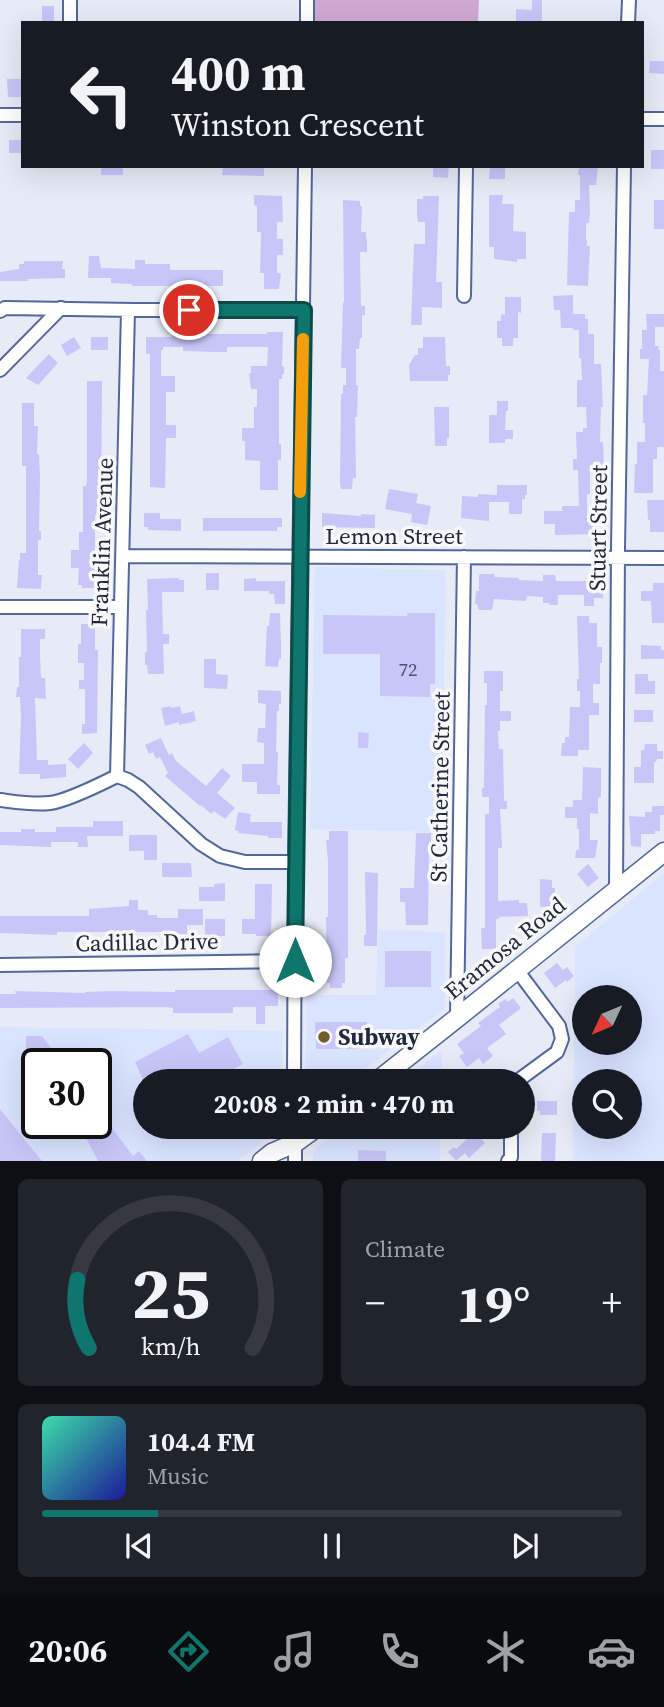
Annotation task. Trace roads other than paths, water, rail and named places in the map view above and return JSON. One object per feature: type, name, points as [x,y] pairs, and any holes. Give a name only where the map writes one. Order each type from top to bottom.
[{"type":"main road","name":"Eramosa Road","points":[[392,1069],[664,852]]},
{"type":"main road","points":[[262,1161],[272,1153],[295,1144]]},
{"type":"main road","points":[[282,1161],[295,1144]]},
{"type":"street","points":[[70,0],[71,21]]},
{"type":"street","points":[[307,0],[307,21]]},
{"type":"street","points":[[628,21],[629,0]]},
{"type":"street","points":[[0,115],[21,116]]},
{"type":"street","points":[[644,119],[664,119]]},
{"type":"street","points":[[295,1069],[295,862],[305,168]]},
{"type":"street","points":[[464,296],[466,168]]},
{"type":"street","name":"Stuart Street","points":[[616,890],[624,168]]},
{"type":"street","points":[[0,311],[5,308],[304,310]]},
{"type":"street","points":[[0,370],[61,308]]},
{"type":"street","name":"Franklin Avenue","points":[[117,776],[128,310]]},
{"type":"street","name":"Lemon Street","points":[[124,556],[664,558]]},
{"type":"street","name":"St Catherine Street","points":[[457,1018],[464,557]]},
{"type":"street","points":[[0,607],[120,607]]},
{"type":"street","points":[[0,800],[52,803],[117,776],[128,779],[139,787],[201,844],[220,856],[245,862],[295,862]]},
{"type":"street","name":"Cadillac Drive","points":[[0,965],[295,961]]},
{"type":"street","points":[[517,970],[559,1026],[562,1039],[557,1052],[534,1069]]},
{"type":"street","points":[[508,1161],[511,1157],[511,1139]]},
{"type":"place","name":"Subway","points":[[324,1037]]}]
